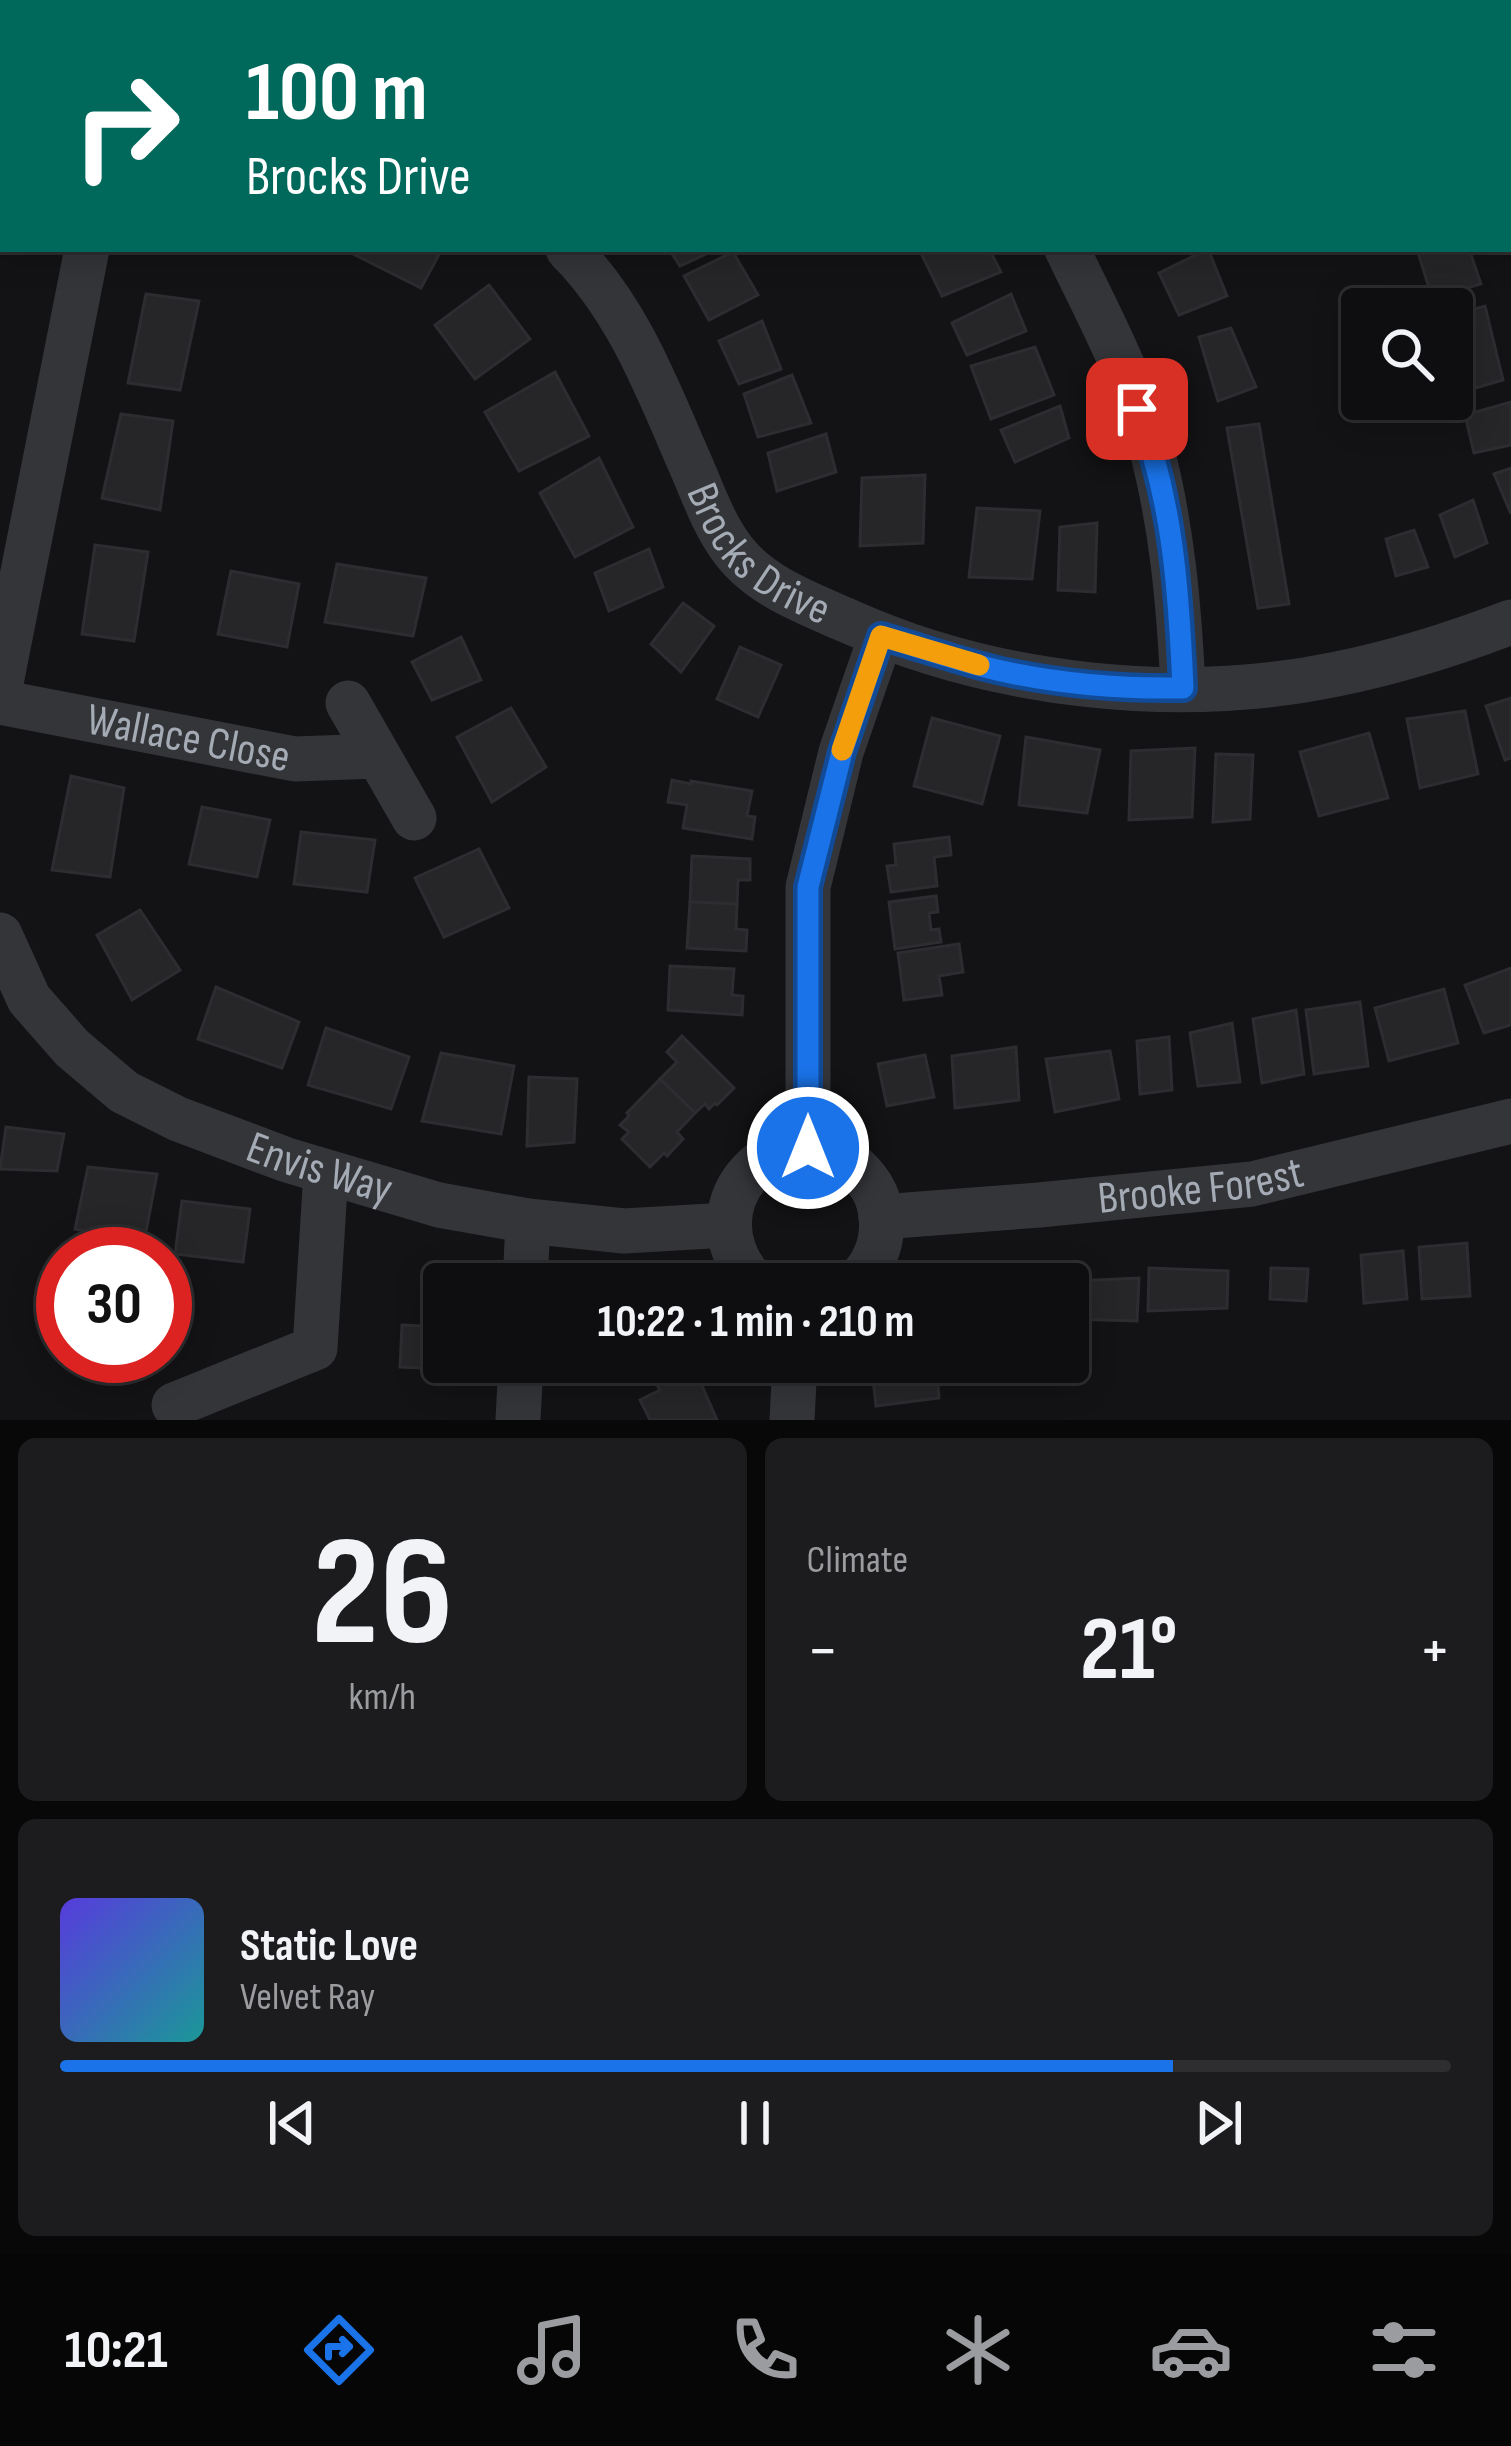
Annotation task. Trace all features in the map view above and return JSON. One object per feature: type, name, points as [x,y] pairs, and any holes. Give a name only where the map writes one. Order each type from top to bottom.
[{"type":"street","points":[[0,688],[86,252]]},
{"type":"street","name":"Brocks Drive","points":[[571,252],[618,310],[643,354],[733,551],[764,580],[881,636],[1044,679],[1183,688],[1259,686],[1333,675],[1403,659],[1511,622]]},
{"type":"street","points":[[1068,252],[1114,348],[1149,439],[1170,533],[1183,688]]},
{"type":"street","points":[[808,1148],[808,887],[842,752],[881,636]]},
{"type":"street","name":"Wallace Close","points":[[0,702],[295,759],[379,756]]},
{"type":"street","points":[[348,703],[414,818]]},
{"type":"street","name":"Envis Way","points":[[0,935],[28,999],[72,1048],[124,1092],[178,1119],[287,1160],[439,1205],[528,1222],[625,1231],[728,1225]]},
{"type":"street","name":"Brooke Forest","points":[[881,1217],[1252,1184],[1511,1121]]},
{"type":"street","points":[[738,1263],[728,1225],[732,1200],[743,1178],[761,1161],[784,1150],[808,1148],[850,1162],[876,1196],[880,1240],[871,1263]]},
{"type":"street","points":[[174,1405],[315,1348],[326,1172]]},
{"type":"street","points":[[526,1263],[528,1222]]},
{"type":"street","points":[[518,1420],[520,1383]]},
{"type":"street","points":[[792,1420],[794,1383]]},
{"type":"building","points":[[354,252],[440,252],[421,288]]},
{"type":"building","points":[[671,252],[710,252],[680,266]]},
{"type":"building","points":[[733,252],[758,295],[709,320],[684,276]]},
{"type":"building","points":[[920,252],[991,252],[1001,272],[942,296]]},
{"type":"building","points":[[1209,252],[1227,296],[1179,315],[1159,273]]},
{"type":"building","points":[[1418,252],[1470,252],[1481,284],[1429,288]]},
{"type":"building","points":[[489,285],[530,339],[475,379],[435,325]]},
{"type":"building","points":[[146,294],[199,301],[180,390],[128,383]]},
{"type":"building","points":[[1011,294],[1026,331],[967,355],[952,323]]},
{"type":"building","points":[[1485,306],[1503,380],[1473,389],[1473,309]]},
{"type":"building","points":[[762,321],[781,369],[739,384],[719,341]]},
{"type":"building","points":[[1231,328],[1256,387],[1218,401],[1199,337]]},
{"type":"building","points":[[1035,347],[1054,395],[991,419],[971,366]]},
{"type":"building","points":[[555,372],[589,436],[519,471],[485,412]]},
{"type":"building","points":[[792,375],[811,423],[758,437],[744,394]]},
{"type":"building","points":[[1511,402],[1511,445],[1474,453],[1466,420],[1473,420],[1473,413]]},
{"type":"building","points":[[1060,406],[1069,438],[1015,462],[1001,430]]},
{"type":"building","points":[[121,414],[173,421],[160,510],[102,498]]},
{"type":"building","points":[[1259,424],[1289,604],[1258,608],[1227,428]]},
{"type":"building","points":[[826,434],[836,472],[777,491],[768,453]]},
{"type":"building","points":[[599,458],[633,527],[575,557],[540,493]]},
{"type":"building","points":[[1511,468],[1511,514],[1494,474]]},
{"type":"building","points":[[925,475],[923,543],[860,546],[862,478]]},
{"type":"building","points":[[1473,500],[1487,543],[1455,557],[1440,515]]},
{"type":"building","points":[[977,508],[1040,511],[1032,579],[969,577]]},
{"type":"building","points":[[1097,523],[1095,592],[1058,590],[1060,527]]},
{"type":"building","points":[[1414,530],[1428,567],[1396,576],[1386,539]]},
{"type":"building","points":[[95,545],[148,552],[134,641],[82,634]]},
{"type":"building","points":[[649,549],[663,587],[609,611],[595,573]]},
{"type":"building","points":[[337,564],[426,578],[413,636],[325,622]]},
{"type":"building","points":[[231,571],[299,584],[287,647],[218,634]]},
{"type":"building","points":[[683,603],[714,626],[681,672],[651,644]]},
{"type":"building","points":[[461,637],[481,680],[432,700],[412,662]]},
{"type":"building","points":[[740,647],[781,665],[758,717],[717,699]]},
{"type":"building","points":[[1511,698],[1511,758],[1505,760],[1486,706]]},
{"type":"building","points":[[511,708],[546,767],[492,802],[457,737]]},
{"type":"building","points":[[1465,711],[1478,774],[1420,788],[1407,719]]},
{"type":"building","points":[[932,718],[1000,736],[982,804],[914,786]]},
{"type":"building","points":[[1369,733],[1388,798],[1319,816],[1300,752]]},
{"type":"building","points":[[1026,737],[1100,750],[1087,813],[1019,805]]},
{"type":"building","points":[[1195,748],[1192,817],[1129,820],[1131,751]]},
{"type":"building","points":[[1216,754],[1253,755],[1250,819],[1213,822]]},
{"type":"building","points":[[71,776],[124,788],[110,877],[52,870]]},
{"type":"building","points":[[672,780],[752,791],[747,816],[755,817],[752,839],[683,828],[687,805],[668,802]]},
{"type":"building","points":[[202,807],[270,820],[257,877],[189,864]]},
{"type":"building","points":[[301,832],[375,840],[367,892],[294,884]]},
{"type":"building","points":[[949,837],[951,855],[934,857],[937,886],[891,892],[887,866],[896,865],[894,844]]},
{"type":"building","points":[[479,849],[509,908],[444,937],[415,878]]},
{"type":"building","points":[[692,856],[750,859],[750,880],[738,880],[737,904],[690,902]]},
{"type":"building","points":[[936,896],[938,912],[929,913],[931,930],[939,929],[941,942],[895,949],[889,902]]},
{"type":"building","points":[[690,902],[737,904],[736,929],[747,930],[746,951],[687,948]]},
{"type":"building","points":[[140,910],[180,970],[132,1000],[97,935]]},
{"type":"building","points":[[959,944],[963,972],[939,976],[942,995],[904,1000],[898,953]]},
{"type":"building","points":[[670,966],[734,969],[732,995],[743,996],[742,1015],[668,1010]]},
{"type":"building","points":[[1511,968],[1511,1025],[1484,1033],[1465,985]]},
{"type":"building","points":[[216,987],[299,1022],[282,1068],[198,1039]]},
{"type":"building","points":[[1444,989],[1458,1043],[1389,1061],[1375,1008]]},
{"type":"building","points":[[1360,1002],[1368,1066],[1314,1074],[1306,1010]]},
{"type":"building","points":[[1296,1010],[1304,1074],[1262,1083],[1253,1019]]},
{"type":"building","points":[[1232,1023],[1240,1082],[1198,1086],[1190,1033]]},
{"type":"building","points":[[326,1028],[409,1057],[391,1109],[308,1085]]},
{"type":"building","points":[[682,1036],[734,1088],[717,1105],[709,1109],[705,1104],[695,1113],[660,1079],[677,1062],[667,1052]]},
{"type":"building","points":[[1169,1037],[1172,1090],[1140,1094],[1137,1041]]},
{"type":"building","points":[[1016,1047],[1019,1100],[955,1108],[952,1056]]},
{"type":"building","points":[[1110,1051],[1119,1099],[1055,1112],[1046,1059]]},
{"type":"building","points":[[441,1053],[514,1066],[501,1134],[422,1121]]},
{"type":"building","points":[[925,1055],[934,1097],[887,1106],[878,1064]]},
{"type":"building","points":[[529,1077],[577,1079],[574,1142],[527,1146]]},
{"type":"building","points":[[660,1079],[695,1113],[677,1132],[683,1139],[650,1167],[622,1139],[629,1132],[620,1125]]},
{"type":"building","points":[[6,1127],[64,1134],[57,1171],[0,1169]]},
{"type":"building","points":[[88,1167],[157,1174],[147,1227],[75,1227]]},
{"type":"building","points":[[182,1201],[250,1209],[243,1262],[192,1256],[192,1227],[179,1227]]},
{"type":"building","points":[[1467,1243],[1470,1296],[1422,1299],[1419,1247]]},
{"type":"building","points":[[1403,1251],[1407,1299],[1364,1303],[1361,1255]]},
{"type":"building","points":[[1149,1268],[1228,1271],[1227,1308],[1148,1311]]},
{"type":"building","points":[[1271,1268],[1308,1269],[1306,1301],[1270,1299]]},
{"type":"building","points":[[1139,1278],[1137,1321],[1089,1319],[1089,1280]]},
{"type":"building","points":[[402,1325],[423,1326],[423,1368],[400,1367]]},
{"type":"building","points":[[656,1383],[701,1383],[717,1420],[650,1420],[640,1400],[660,1390]]},
{"type":"building","points":[[874,1383],[938,1383],[939,1398],[876,1406]]},
{"type":"slow traffic","points":[[842,750],[881,636],[979,665]]},
{"type":"route","points":[[808,1148],[808,887],[842,752],[881,636],[1044,679],[1183,688],[1170,533],[1149,439],[1137,409]]}]
